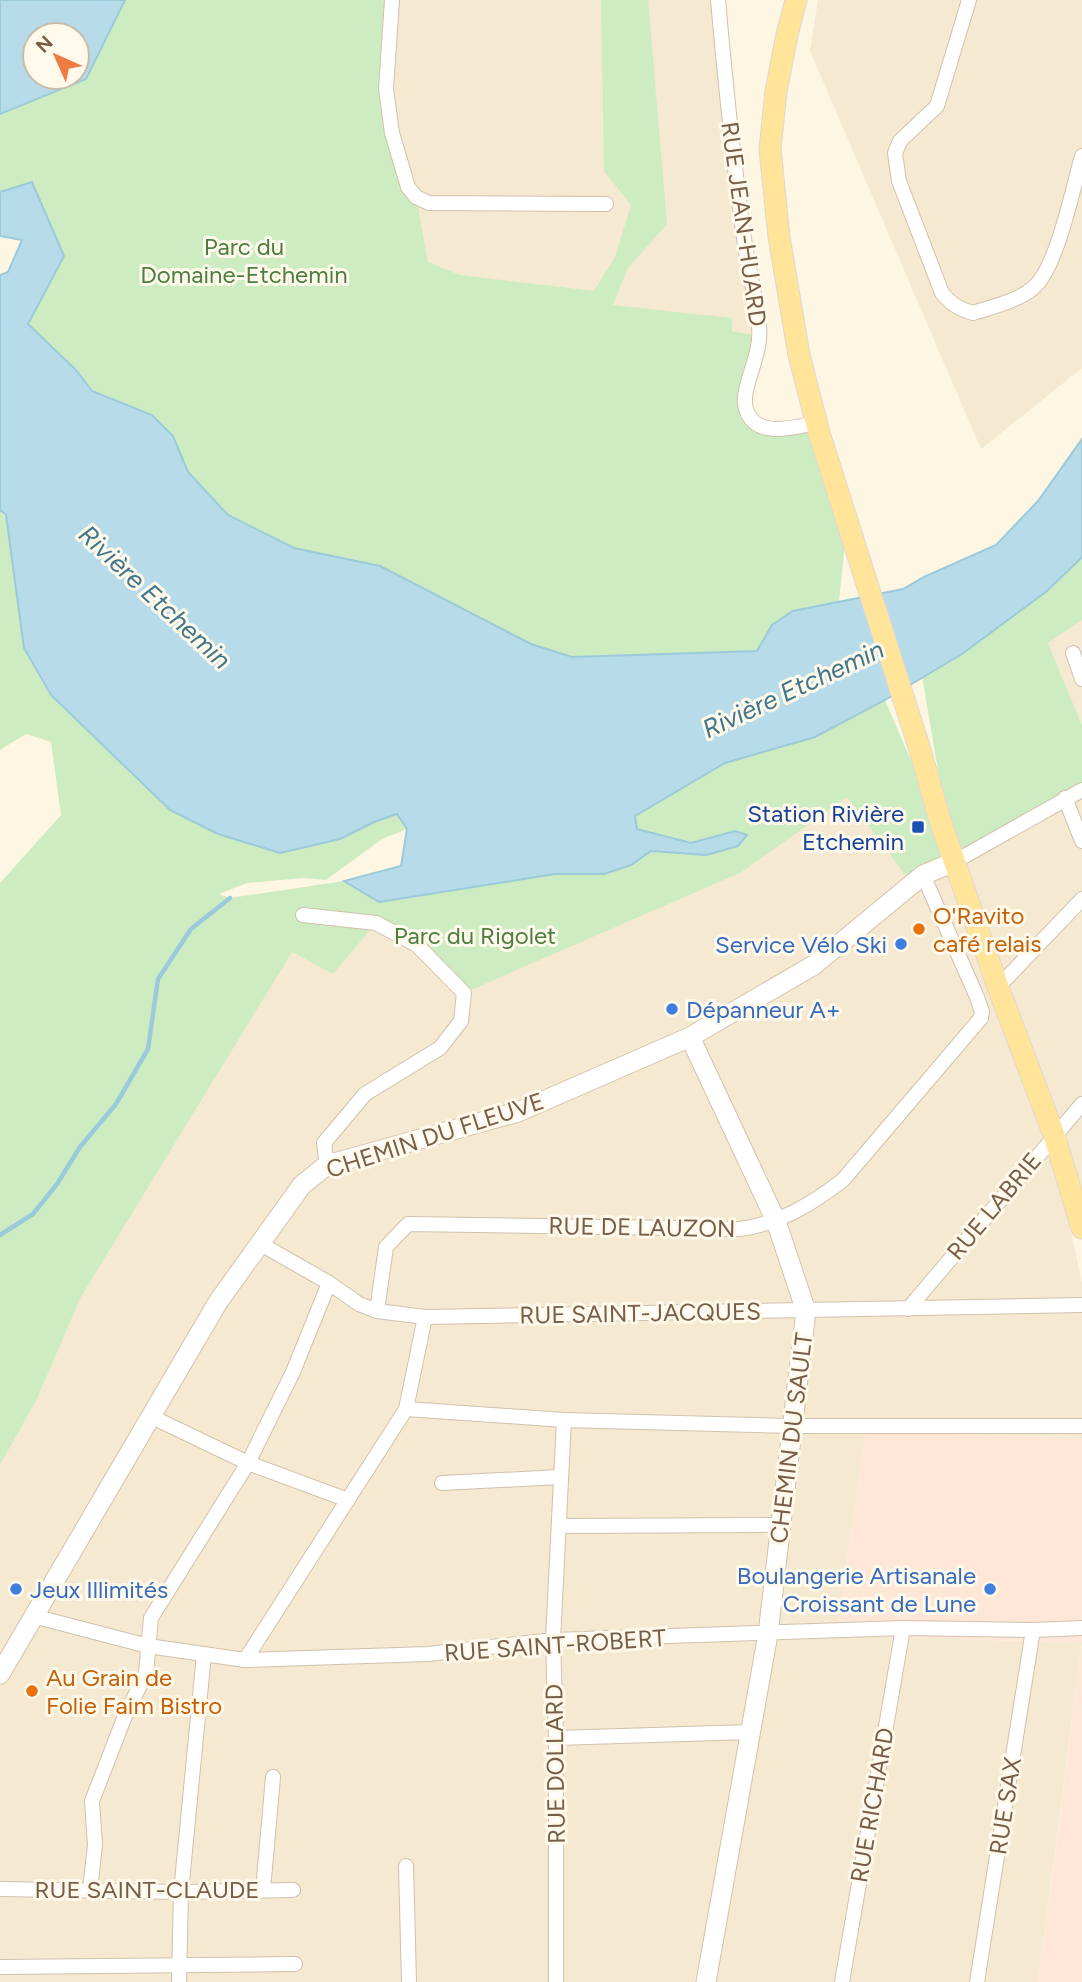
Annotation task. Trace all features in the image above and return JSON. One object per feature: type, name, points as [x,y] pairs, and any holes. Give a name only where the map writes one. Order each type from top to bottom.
[{"type":"main road","points":[[796,0],[776,91],[770,149],[779,237],[799,355],[816,423],[954,862],[1054,1135],[1082,1228]]},
{"type":"street","points":[[392,0],[386,89],[392,133],[408,187],[416,197],[429,203],[606,204]]},
{"type":"street","name":"RUE JEAN-HUARD","points":[[718,0],[730,132],[744,241],[761,336],[756,362],[745,390],[744,405],[752,420],[769,428],[783,429],[816,423]]},
{"type":"street","points":[[970,0],[937,106],[900,141],[895,153],[900,181],[942,293],[948,300],[956,307],[973,313],[1030,291],[1039,283],[1052,257],[1082,156]]},
{"type":"street","points":[[1073,653],[1082,679]]},
{"type":"street","points":[[954,862],[1082,790]]},
{"type":"street","points":[[1065,798],[1082,841]]},
{"type":"street","name":"CHEMIN DU FLEUVE","points":[[0,1674],[218,1302],[302,1185],[327,1165],[518,1112],[690,1037],[814,965],[923,875],[954,862]]},
{"type":"street","name":"RUE DE LAUZON","points":[[377,1311],[386,1247],[408,1224],[740,1229],[776,1221],[821,1198],[843,1180],[981,1018],[982,1012],[923,875]]},
{"type":"street","points":[[998,986],[1082,899]]},
{"type":"street","points":[[303,915],[376,923],[417,945],[464,993],[461,1021],[440,1048],[365,1094],[343,1118],[324,1143],[327,1165]]},
{"type":"street","name":"CHEMIN DU SAULT","points":[[690,1037],[776,1221],[806,1311],[768,1634],[706,1982]]},
{"type":"street","name":"RUE LABRIE","points":[[908,1308],[1082,1104]]},
{"type":"street","name":"RUE SAINT-JACQUES","points":[[259,1243],[329,1283],[359,1304],[377,1311],[425,1317],[1082,1305]]},
{"type":"street","points":[[90,1890],[95,1845],[92,1801],[125,1716],[146,1673],[151,1618],[248,1463],[293,1372],[329,1283]]},
{"type":"street","points":[[245,1660],[406,1409],[425,1317]]},
{"type":"street","points":[[406,1409],[564,1420],[793,1426],[1082,1426]]},
{"type":"street","points":[[150,1416],[248,1463],[348,1500]]},
{"type":"street","name":"RUE DOLLARD","points":[[556,1982],[556,1738],[553,1640],[564,1420]]},
{"type":"street","points":[[442,1483],[560,1477]]},
{"type":"street","points":[[560,1526],[781,1525]]},
{"type":"street","name":"RUE SAINT-ROBERT","points":[[33,1616],[148,1646],[245,1660],[428,1654],[553,1640],[903,1628],[1082,1629]]},
{"type":"street","name":"RUE RICHARD","points":[[842,1982],[903,1628]]},
{"type":"street","name":"RUE SAX","points":[[976,1982],[1033,1630]]},
{"type":"street","points":[[179,1982],[181,1892],[204,1654]]},
{"type":"street","points":[[556,1738],[750,1732]]},
{"type":"street","points":[[263,1890],[273,1777]]},
{"type":"street","points":[[406,1866],[409,1982]]},
{"type":"street","name":"RUE SAINT-CLAUDE","points":[[0,1889],[181,1892],[293,1890]]},
{"type":"street","points":[[0,1967],[180,1963],[295,1964]]},
{"type":"shaded area","points":[[392,0],[718,0],[761,336],[431,282],[392,133]]},
{"type":"shaded area","points":[[818,0],[1082,0],[1082,368],[981,449],[810,51]]},
{"type":"shaded area","points":[[1082,620],[1082,725],[1048,643]]},
{"type":"shaded area","points":[[1082,790],[1082,1189],[1064,1199],[1082,1283],[1082,1439],[866,1430],[836,1635],[1082,1643],[1038,1982],[0,1982],[0,1465],[37,1399],[81,1297],[292,951],[376,923],[742,872],[848,796]]},
{"type":"shaded area","points":[[866,1430],[1082,1439],[1082,1643],[836,1635]]},
{"type":"shaded area","points":[[1082,1644],[1082,1982],[1038,1982],[1054,1863]]},
{"type":"green space","name":"Parc du Domaine-Etchemin","points":[[125,0],[392,0],[386,89],[416,197],[428,262],[460,275],[594,291],[615,257],[631,205],[604,171],[601,0],[648,0],[667,224],[628,268],[613,305],[732,318],[732,331],[761,336],[748,415],[783,429],[813,414],[847,524],[839,601],[758,651],[572,657],[531,644],[380,566],[294,548],[228,515],[188,472],[173,436],[152,415],[92,391],[76,370],[28,324],[32,182],[0,192],[0,114],[57,91],[91,91],[91,69]]},
{"type":"green space","name":"Parc du Rigolet","points":[[1082,488],[1082,620],[1048,643],[1082,725],[1082,790],[912,884],[847,797],[742,872],[464,993],[417,945],[376,923],[333,974],[292,952],[81,1297],[37,1399],[0,1465],[0,883],[61,815],[51,742],[26,734],[0,750],[0,510],[218,834],[280,853],[397,814],[407,829],[382,839],[326,880],[303,878],[247,883],[219,894],[230,898],[344,881],[379,902],[555,874],[604,874],[631,865],[651,851],[706,855],[735,831],[691,843],[636,829],[635,816],[725,762],[815,737],[885,700],[953,858],[922,676]]},
{"type":"water","points":[[0,0],[125,0],[91,69],[91,21],[21,21],[21,91],[57,91],[0,114]]},
{"type":"water","name":"Rivière Etchemin","points":[[32,182],[64,256],[28,324],[76,370],[92,391],[152,415],[173,436],[188,472],[228,515],[294,548],[380,566],[531,644],[572,657],[757,651],[772,625],[793,611],[903,589],[996,545],[1038,501],[1082,439],[1082,557],[1047,591],[962,654],[885,700],[815,737],[725,763],[635,816],[637,829],[691,843],[735,831],[747,835],[738,846],[706,855],[651,851],[631,865],[604,874],[555,874],[379,902],[344,881],[401,866],[407,829],[397,814],[340,839],[280,853],[218,834],[170,810],[51,695],[24,648],[6,515],[0,510],[0,275],[8,272],[22,240],[0,236],[0,192]]},
{"type":"waterway","points":[[0,1235],[33,1214],[57,1184],[80,1147],[116,1104],[148,1049],[158,979],[191,929],[230,898]]},
{"type":"place","name":"Station Rivière Etchemin","points":[[918,827]]},
{"type":"place","name":"O'Ravito café relais","points":[[919,929]]},
{"type":"place","name":"Service Vélo Ski","points":[[901,944]]},
{"type":"place","name":"Dépanneur A+","points":[[672,1009]]},
{"type":"place","name":"Jeux Illimités","points":[[16,1589]]},
{"type":"place","name":"Boulangerie Artisanale Croissant de Lune","points":[[990,1589]]},
{"type":"place","name":"Au Grain de Folie Faim Bistro","points":[[32,1691]]}]
